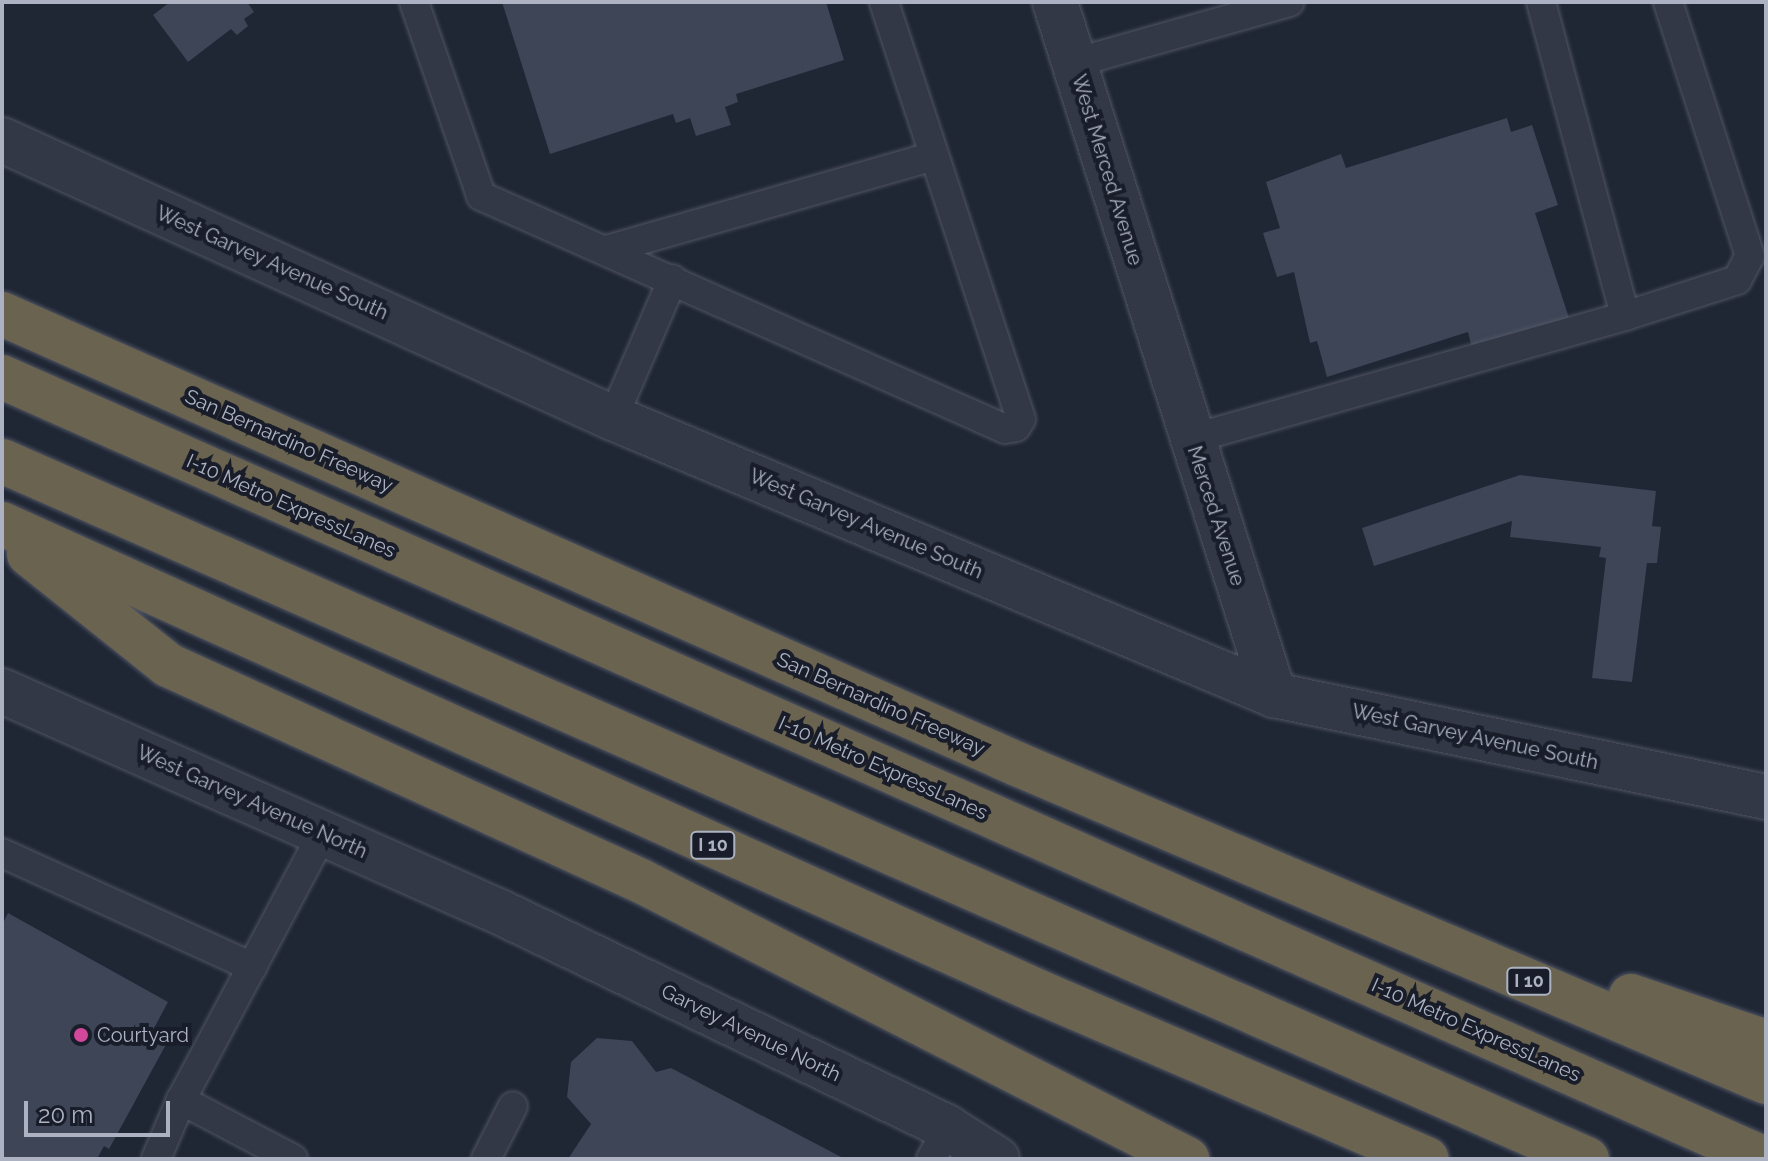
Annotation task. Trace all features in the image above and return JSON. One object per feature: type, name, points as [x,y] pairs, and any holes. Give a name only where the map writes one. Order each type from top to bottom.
[{"type":"highway","name":"San Bernardino Freeway","points":[[2,314],[1003,758],[1766,1082]]},
{"type":"highway","name":"I-10 Metro ExpressLanes","points":[[2,377],[1765,1159]]},
{"type":"highway","points":[[2,461],[1587,1159]]},
{"type":"highway","name":"I 10","points":[[2,524],[1039,992],[1427,1159]]},
{"type":"highway","points":[[2,532],[168,665],[641,881],[1187,1159]]},
{"type":"highway","points":[[1292,880],[1766,1042]]},
{"type":"street","name":"West Merced Avenue","points":[[1055,2],[1158,338]]},
{"type":"street","name":"West Garvey Avenue South","points":[[2,140],[613,418],[1274,695],[1766,797]]},
{"type":"street","name":"Merced Avenue","points":[[1158,338],[1274,695]]},
{"type":"street","name":"West Garvey Avenue North","points":[[2,691],[502,913]]},
{"type":"street","name":"Garvey Avenue North","points":[[502,913],[939,1144],[997,1159]]},
{"type":"lane","points":[[414,2],[481,196],[1005,429],[1016,427],[1021,419],[884,2]]},
{"type":"lane","points":[[1074,63],[1290,2]]},
{"type":"lane","points":[[1541,2],[1625,316]]},
{"type":"lane","points":[[1191,439],[1625,316],[1737,280],[1750,256],[1668,2]]},
{"type":"lane","points":[[606,250],[933,156]]},
{"type":"lane","points":[[613,418],[673,279]]},
{"type":"lane","points":[[156,1159],[181,1100],[323,833]]},
{"type":"lane","points":[[2,853],[252,967]]},
{"type":"lane","points":[[181,1100],[293,1159]]},
{"type":"lane","points":[[486,1159],[513,1106]]},
{"type":"building","points":[[170,2],[247,2],[254,12],[244,19],[248,26],[237,35],[231,29],[188,62],[153,15]]},
{"type":"building","points":[[502,2],[826,2],[844,60],[736,94],[738,102],[725,107],[731,125],[696,136],[690,118],[676,123],[673,114],[550,154]]},
{"type":"building","points":[[1507,118],[1511,132],[1532,125],[1558,205],[1535,213],[1570,321],[1473,352],[1468,332],[1327,377],[1317,341],[1310,343],[1294,272],[1277,277],[1263,233],[1280,228],[1266,182],[1341,154],[1346,168]]},
{"type":"building","points":[[1520,475],[1656,491],[1652,526],[1661,527],[1657,563],[1647,563],[1632,682],[1592,678],[1606,558],[1599,557],[1601,547],[1510,537],[1512,521],[1374,566],[1362,528]]},
{"type":"building","name":"Courtyard","points":[[8,913],[168,1002],[153,1030],[169,1039],[109,1149],[104,1146],[97,1159],[2,1159],[2,925]]},
{"type":"building","points":[[597,1038],[632,1041],[656,1072],[671,1068],[845,1159],[568,1159],[591,1124],[567,1097],[571,1062]]},
{"type":"place","name":"Courtyard","points":[[81,1035]]}]
